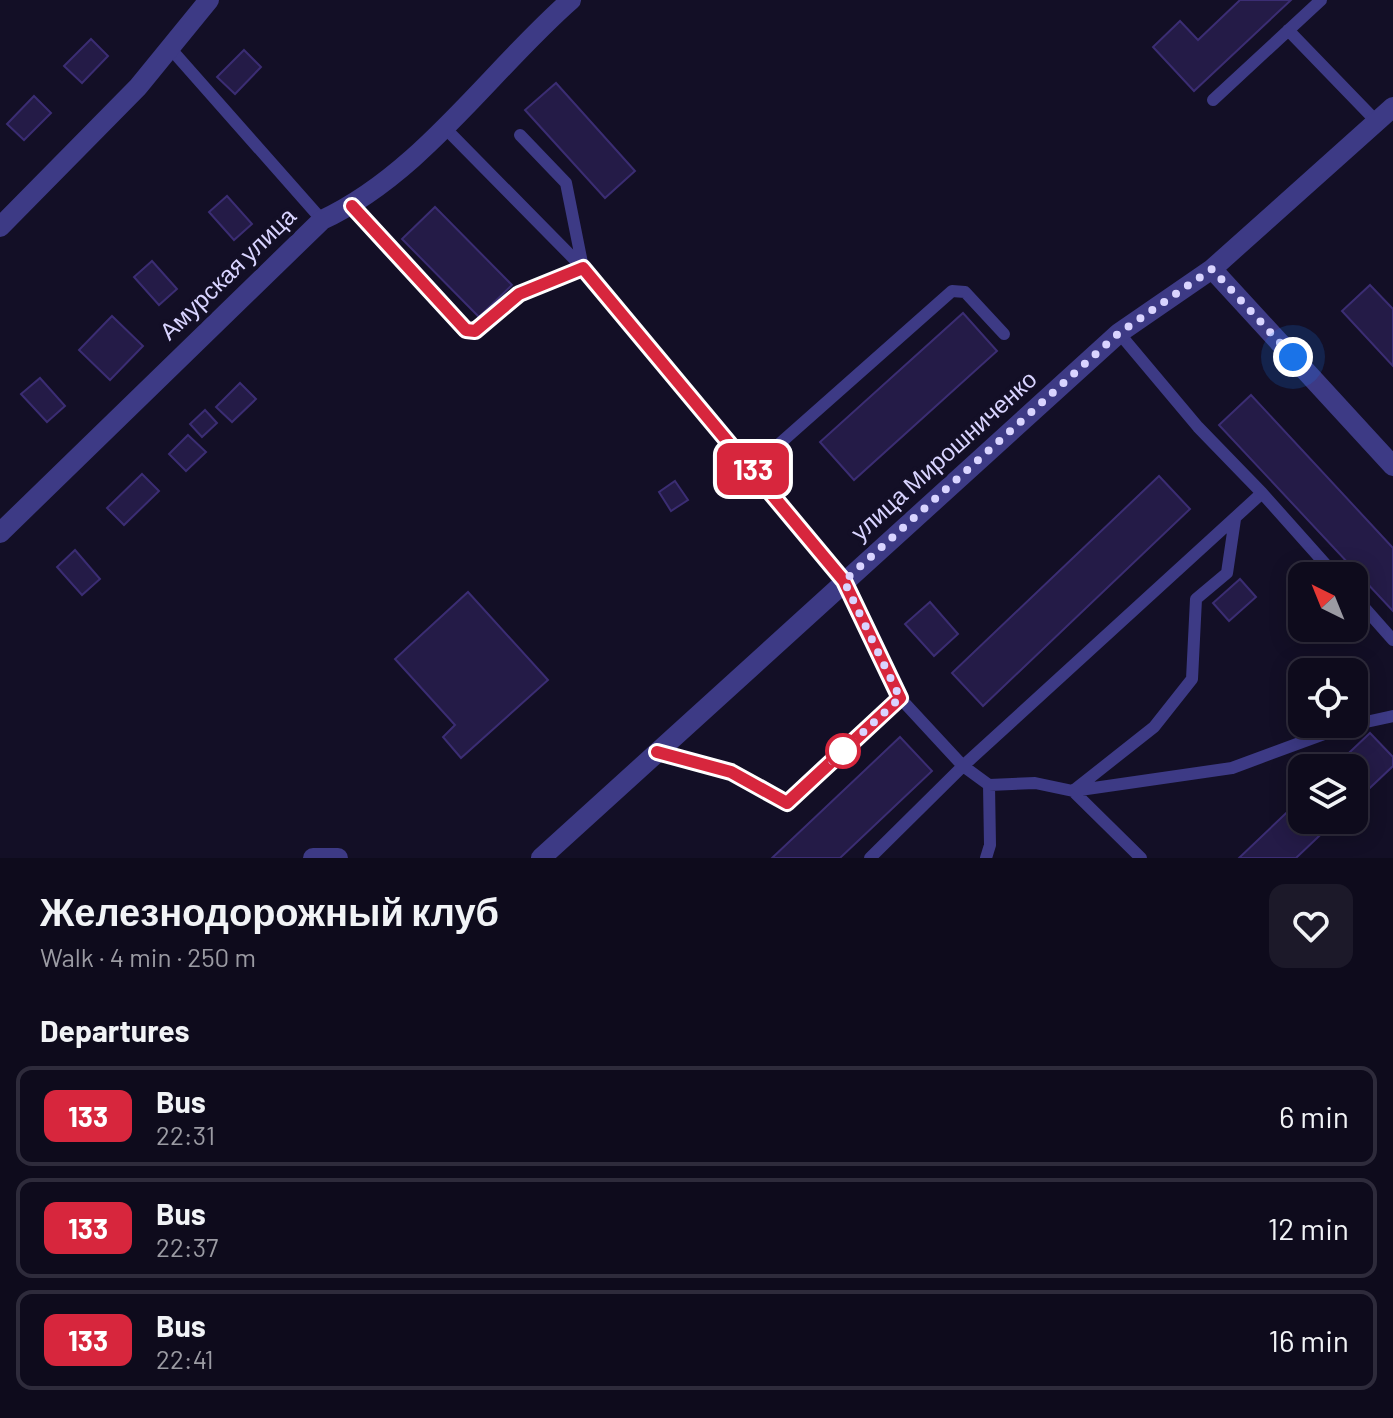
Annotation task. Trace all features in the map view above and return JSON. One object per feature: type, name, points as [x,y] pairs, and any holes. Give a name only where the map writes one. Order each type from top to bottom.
[{"type":"street","points":[[0,227],[138,87],[209,0]]},
{"type":"street","name":"Амурская улица","points":[[0,533],[322,220],[352,206],[445,128],[532,34],[571,0]]},
{"type":"street","name":"улица Мирошниченко","points":[[541,858],[1119,333],[1212,269],[1393,107]]},
{"type":"street","points":[[1212,269],[1393,466]]},
{"type":"street","points":[[313,858],[338,858]]},
{"type":"lane","points":[[1213,100],[1321,0]]},
{"type":"lane","points":[[1288,30],[1377,122]]},
{"type":"lane","points":[[170,48],[322,220]]},
{"type":"lane","points":[[445,128],[583,268],[752,468],[844,581],[900,698],[963,766],[989,785],[1035,783],[1073,791],[1232,768],[1343,727],[1393,716]]},
{"type":"lane","points":[[520,135],[566,183],[583,268]]},
{"type":"lane","points":[[352,206],[466,330],[475,331],[519,294],[583,268]]},
{"type":"lane","points":[[752,468],[952,291],[965,292],[1004,334]]},
{"type":"lane","points":[[1119,333],[1198,427],[1324,562]]},
{"type":"lane","points":[[870,858],[963,766],[1262,493]]},
{"type":"lane","points":[[1073,791],[1154,727],[1192,679],[1196,599],[1227,573],[1235,519]]},
{"type":"lane","points":[[1368,612],[1393,640]]},
{"type":"lane","points":[[657,752],[731,772],[787,803],[900,698]]},
{"type":"lane","points":[[986,858],[990,845],[989,785]]},
{"type":"lane","points":[[1073,791],[1141,858]]},
{"type":"building","points":[[1240,0],[1291,0],[1194,91],[1153,47],[1180,21],[1198,40]]},
{"type":"building","points":[[91,39],[108,56],[82,83],[64,66]]},
{"type":"building","points":[[244,50],[261,67],[235,94],[217,77]]},
{"type":"building","points":[[556,83],[635,171],[605,198],[525,110]]},
{"type":"building","points":[[34,96],[51,113],[24,140],[7,124]]},
{"type":"building","points":[[227,196],[252,224],[234,240],[209,212]]},
{"type":"building","points":[[435,207],[512,285],[479,317],[402,239]]},
{"type":"building","points":[[152,261],[177,289],[159,305],[134,277]]},
{"type":"building","points":[[1370,285],[1393,309],[1393,366],[1342,311]]},
{"type":"building","points":[[963,313],[997,351],[854,480],[820,442]]},
{"type":"building","points":[[112,316],[143,346],[110,380],[79,350]]},
{"type":"building","points":[[40,378],[65,406],[47,422],[21,394]]},
{"type":"building","points":[[240,383],[256,399],[232,422],[216,407]]},
{"type":"building","points":[[1251,395],[1393,548],[1393,611],[1368,584],[1368,562],[1347,562],[1219,425]]},
{"type":"building","points":[[205,410],[217,423],[202,437],[190,424]]},
{"type":"building","points":[[188,435],[206,452],[186,471],[169,454]]},
{"type":"building","points":[[142,474],[159,491],[124,525],[107,508]]},
{"type":"building","points":[[1159,476],[1190,509],[983,706],[952,673]]},
{"type":"building","points":[[675,481],[688,500],[671,511],[659,492]]},
{"type":"building","points":[[75,550],[100,579],[82,595],[57,567]]},
{"type":"building","points":[[1240,579],[1256,597],[1229,621],[1213,603]]},
{"type":"building","points":[[468,592],[548,680],[461,758],[443,737],[455,725],[395,659]]},
{"type":"building","points":[[930,602],[958,634],[934,656],[905,624]]},
{"type":"building","points":[[1370,733],[1393,757],[1393,766],[1368,790],[1368,754],[1348,754]]},
{"type":"building","points":[[900,737],[932,771],[840,858],[772,858]]},
{"type":"building","points":[[1288,811],[1288,834],[1321,834],[1296,858],[1239,858]]},
{"type":"bus line","name":"133","points":[[352,206],[466,330],[475,331],[519,294],[583,268],[844,581],[900,698],[787,803],[731,772],[657,752]]},
{"type":"route","points":[[843,751],[832,761],[900,698],[844,581],[1119,333],[1212,269],[1293,357]]}]
